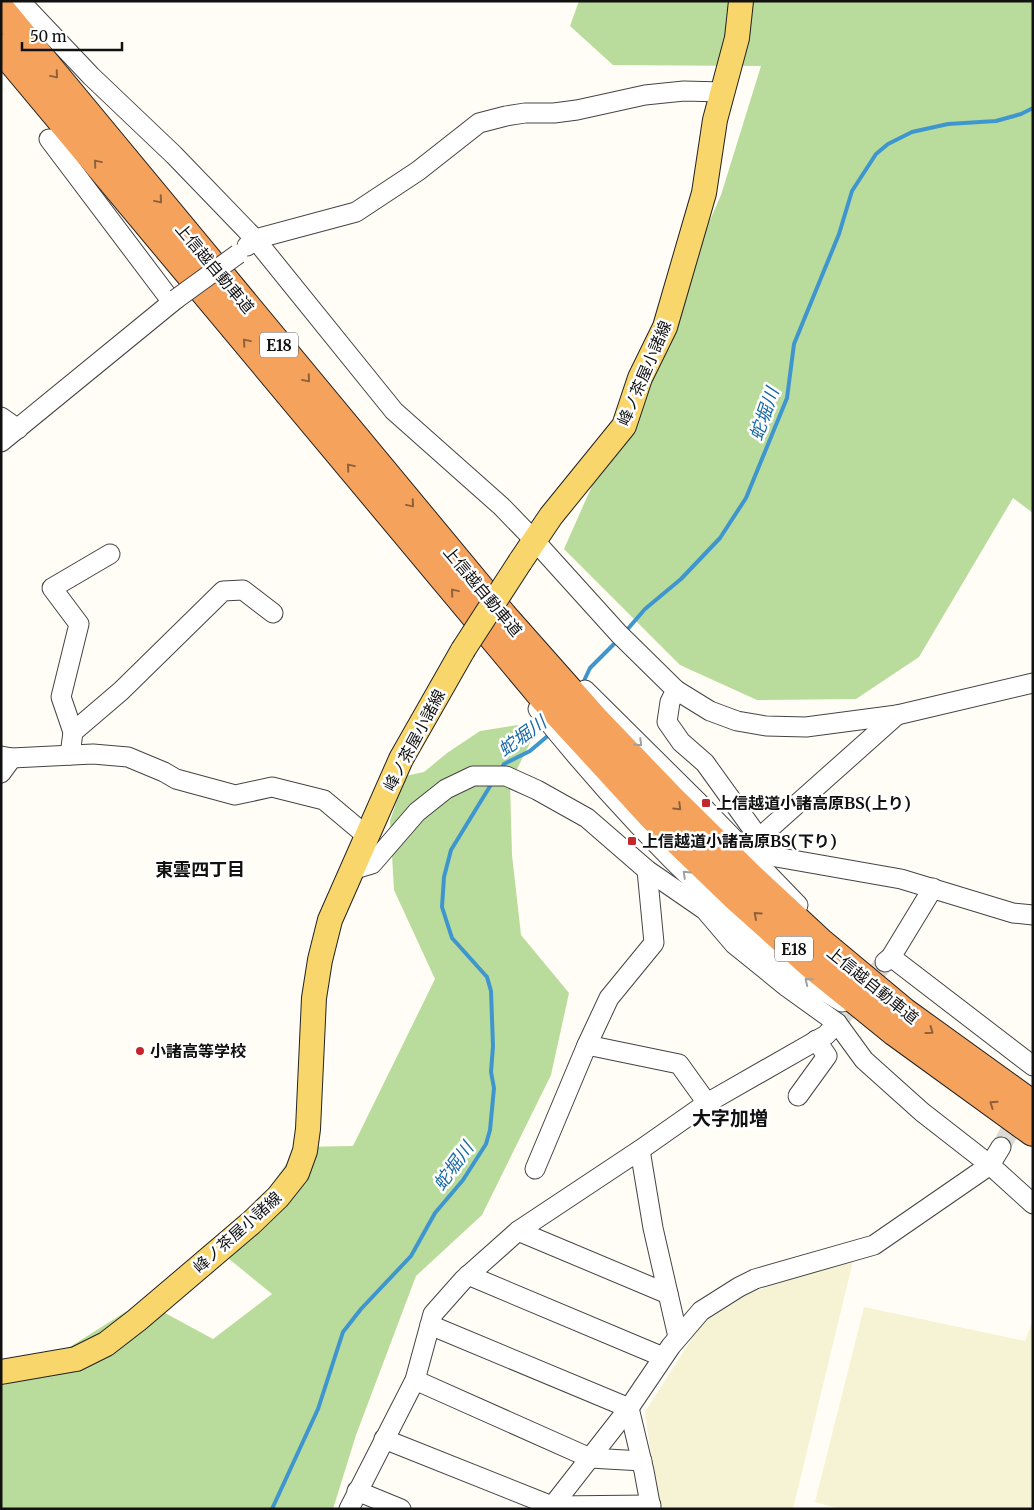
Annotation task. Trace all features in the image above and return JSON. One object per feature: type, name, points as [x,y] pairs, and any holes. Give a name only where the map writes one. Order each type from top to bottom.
[{"type":"highway","name":"上信越自動車道","points":[[1,10],[438,536],[550,687],[586,729],[670,798],[749,876],[820,942],[899,1022],[1033,1132]]},
{"type":"highway","name":"上信越自動車道","points":[[1,48],[491,636],[550,687]]},
{"type":"highway","name":"上信越自動車道","points":[[899,1022],[1033,1105]]},
{"type":"main road","name":"峰ノ茶屋小諸線","points":[[1,1372],[76,1358],[106,1344],[251,1223],[278,1197],[297,1173],[305,1151],[308,1129],[314,998],[320,960],[330,920],[368,837],[400,759],[463,650],[551,516],[624,426],[640,378],[666,327],[704,193],[715,120],[737,38],[740,1]]},
{"type":"street","points":[[20,1],[91,76],[174,155],[255,239],[394,411],[501,506],[619,634],[676,690],[710,711],[737,721],[766,726],[806,727],[897,714],[1033,683]]},
{"type":"street","points":[[1,442],[174,300],[238,254],[255,239],[356,212],[418,171],[479,123],[525,113],[554,113],[578,110],[645,95],[684,91],[722,92]]},
{"type":"street","points":[[49,139],[174,300]]},
{"type":"street","points":[[1,417],[18,429]]},
{"type":"street","points":[[70,755],[73,732],[61,697],[79,624],[52,588],[110,554]]},
{"type":"street","points":[[73,732],[121,691],[223,591],[244,590],[273,613]]},
{"type":"street","points":[[550,687],[586,729],[662,850],[736,922],[814,986],[899,1022]]},
{"type":"street","points":[[676,690],[670,702],[668,722],[682,742],[705,763],[776,857],[901,879],[1013,913],[1033,915]]},
{"type":"street","points":[[760,838],[897,714]]},
{"type":"street","points":[[5,762],[93,754],[128,757],[176,779],[235,795],[272,787],[324,800],[368,837]]},
{"type":"street","points":[[352,870],[372,864],[417,812],[446,789],[473,776],[506,776],[537,790],[587,818],[647,870],[705,910],[734,944],[787,987],[838,1024],[864,1060],[922,1112],[990,1165],[1033,1204]]},
{"type":"street","points":[[535,1169],[586,1045],[609,998],[654,943],[647,870]]},
{"type":"street","points":[[934,888],[888,960],[1033,1066]]},
{"type":"street","points":[[349,1509],[414,1380],[433,1314],[468,1275],[518,1231],[707,1103],[826,1035],[838,1024]]},
{"type":"street","points":[[798,1096],[827,1056],[816,1040]]},
{"type":"street","points":[[586,1045],[679,1064],[707,1103]]},
{"type":"street","points":[[551,1508],[629,1408],[678,1337],[701,1311],[755,1279],[874,1245],[990,1165],[1001,1147]]},
{"type":"street","points":[[640,1150],[652,1228],[678,1337]]},
{"type":"street","points":[[518,1231],[668,1294]]},
{"type":"street","points":[[468,1275],[663,1357]]},
{"type":"street","points":[[430,1325],[629,1408]]},
{"type":"street","points":[[414,1380],[590,1458],[642,1461]]},
{"type":"street","points":[[384,1439],[551,1508],[651,1507],[629,1408]]},
{"type":"street","points":[[357,1491],[401,1509]]},
{"type":"shaded area","points":[[854,1257],[793,1509],[656,1509],[655,1482],[645,1412],[701,1324],[750,1293]]},
{"type":"shaded area","points":[[864,1307],[1025,1341],[1033,1320],[1033,1509],[840,1509],[815,1502]]},
{"type":"green space","points":[[579,1],[1033,1],[1033,513],[1013,498],[919,657],[856,699],[757,700],[680,665],[564,549],[721,195],[761,66],[613,65],[570,26]]},
{"type":"green space","points":[[518,725],[533,737],[510,783],[512,855],[521,935],[569,993],[551,1075],[482,1215],[416,1276],[356,1435],[333,1509],[1,1509],[1,1386],[17,1380],[143,1301],[213,1339],[272,1294],[223,1254],[298,1147],[353,1146],[435,979],[394,890],[390,821],[405,776],[424,772],[447,753],[480,731]]},
{"type":"waterway","name":"蛇堀川","points":[[626,631],[645,609],[681,579],[720,538],[746,498],[787,398],[794,344],[839,234],[852,191],[876,154],[888,144],[912,132],[948,124],[996,121],[1021,114],[1033,108]]},
{"type":"waterway","name":"蛇堀川","points":[[582,685],[590,668],[618,640]]},
{"type":"waterway","name":"蛇堀川","points":[[500,771],[504,764],[530,751],[550,734]]},
{"type":"waterway","name":"蛇堀川","points":[[272,1509],[318,1409],[343,1332],[361,1309],[411,1256],[435,1213],[463,1180],[486,1144],[490,1130],[494,1088],[491,1072],[493,1046],[491,991],[487,977],[452,938],[442,907],[444,877],[451,850],[492,783]]},
{"type":"tunnel","points":[[837,1023],[885,962]]},
{"type":"tunnel","points":[[1001,1147],[1033,1088]]},
{"type":"place","name":"上信越道小諸高原BS(上り)","points":[[706,803]]},
{"type":"place","name":"上信越道小諸高原BS(下り)","points":[[632,841]]},
{"type":"place","name":"小諸高等学校","points":[[140,1051]]},
{"type":"district","name":"東雲四丁目","points":[[200,869]]},
{"type":"district","name":"大字加増","points":[[730,1118]]}]
